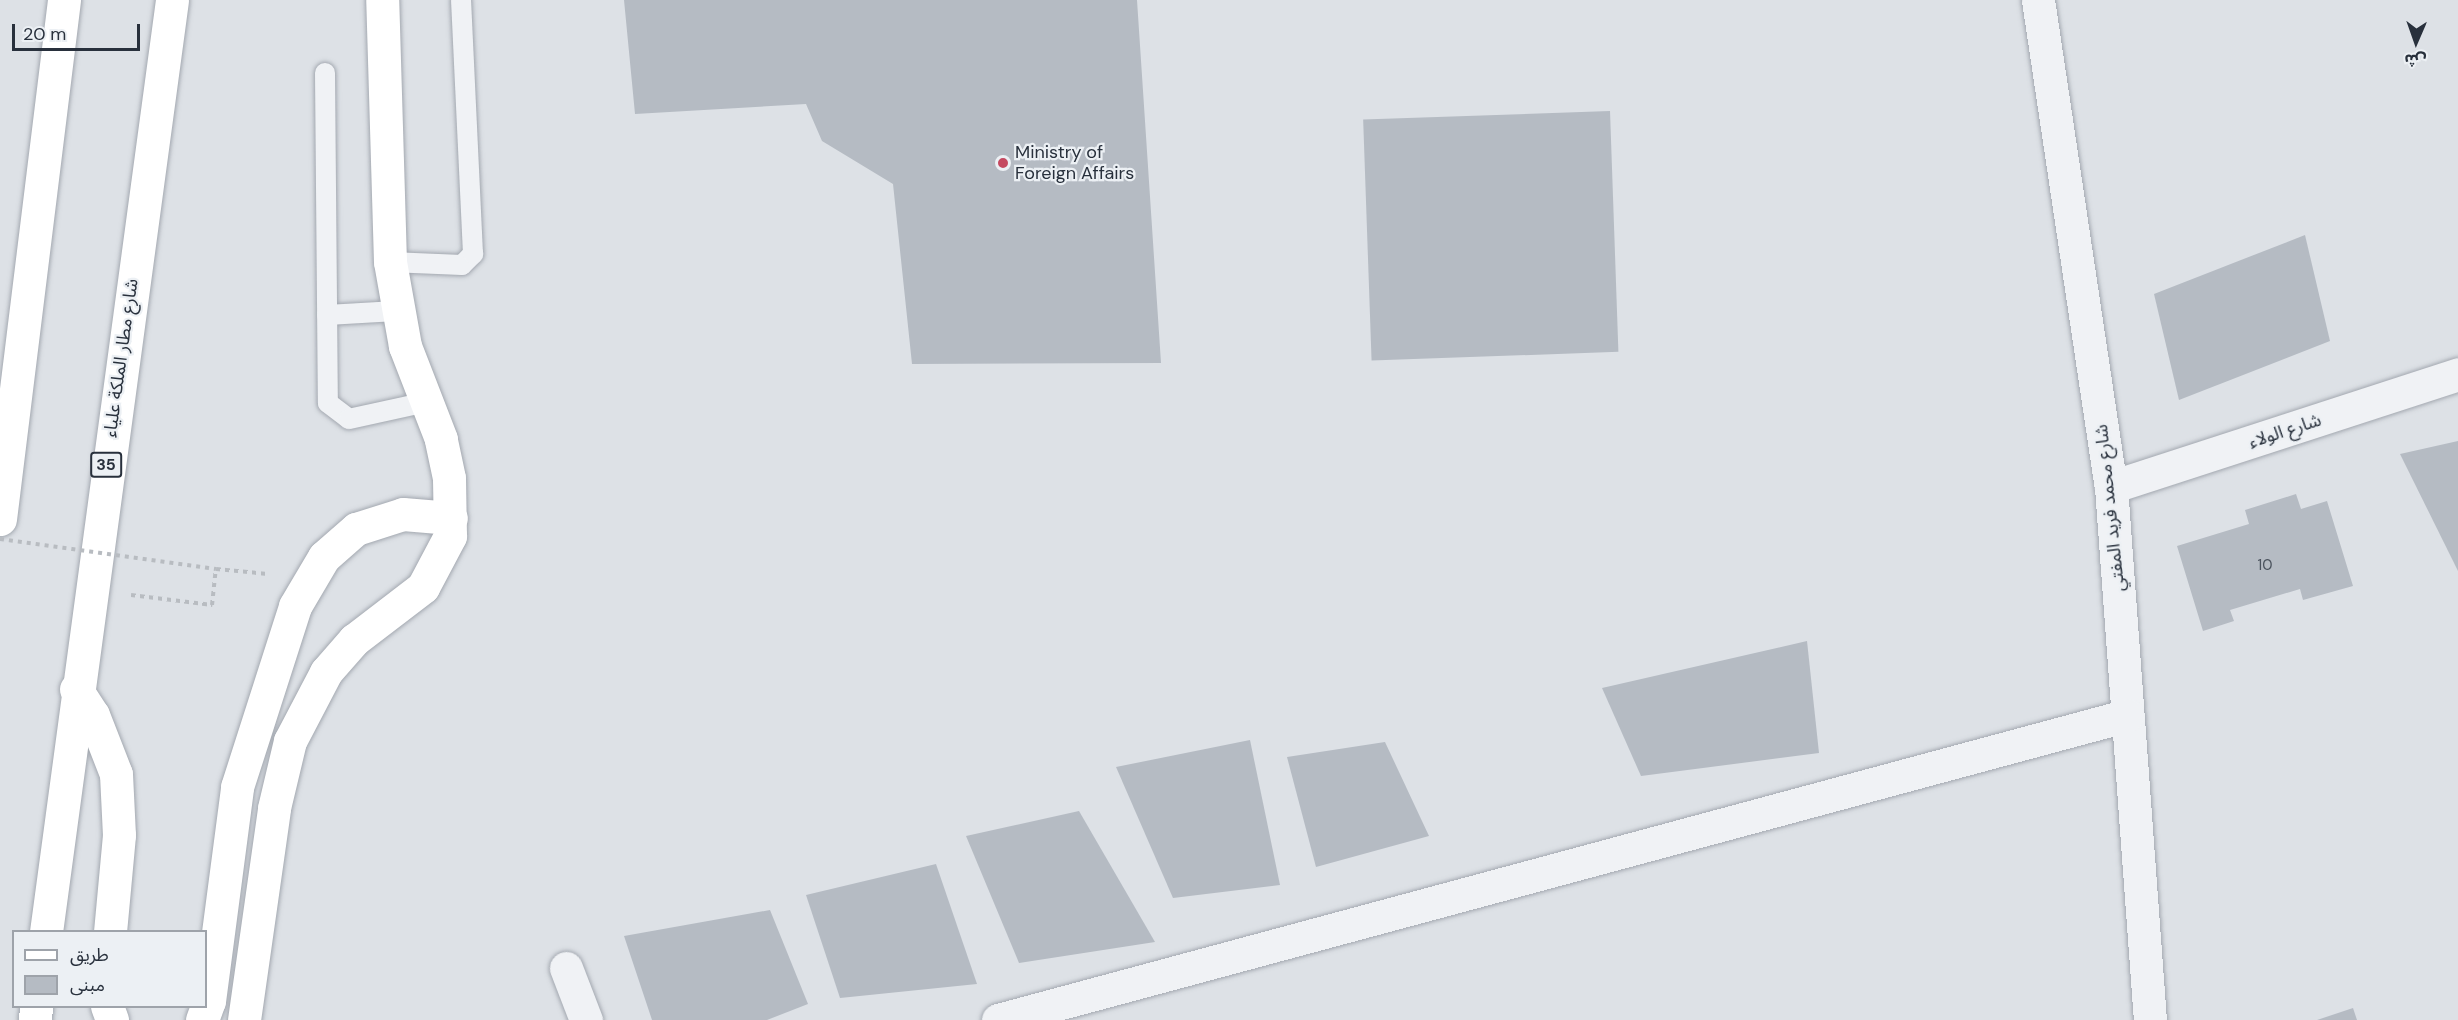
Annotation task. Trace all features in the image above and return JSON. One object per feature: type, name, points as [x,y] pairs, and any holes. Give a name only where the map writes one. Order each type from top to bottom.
[{"type":"main road","points":[[0,519],[64,0]]},
{"type":"main road","name":"شارع مطار الملكة علياء","points":[[46,930],[76,689],[172,0]]},
{"type":"main road","points":[[244,1020],[274,808],[290,741],[333,664],[437,569],[451,518],[445,459],[396,311],[390,262],[382,0]]},
{"type":"main road","points":[[202,1020],[210,1001],[227,845],[248,742],[281,642],[310,579],[336,544],[363,525],[403,513],[451,518]]},
{"type":"main road","points":[[76,689],[98,725],[116,774],[119,835],[110,930]]},
{"type":"street","name":"شارع محمد فريد المفتي","points":[[2038,0],[2111,486],[2150,1020]]},
{"type":"street","name":"شارع الولاء","points":[[2111,486],[2458,374]]},
{"type":"street","points":[[998,1020],[2128,715]]},
{"type":"street","points":[[566,968],[586,1020]]},
{"type":"lane","points":[[390,262],[462,265],[473,254],[461,0]]},
{"type":"lane","points":[[325,73],[328,403],[336,414],[349,419],[427,402]]},
{"type":"lane","points":[[327,315],[396,311]]},
{"type":"path","points":[[0,539],[216,569],[310,579]]},
{"type":"path","points":[[178,602],[212,605],[216,569]]},
{"type":"building","name":"Ministry of Foreign Affairs","points":[[624,0],[1137,0],[1161,363],[912,364],[893,184],[822,141],[806,104],[635,114]]},
{"type":"building","points":[[1610,111],[1618,352],[1372,360],[1363,120]]},
{"type":"building","points":[[2305,235],[2330,341],[2179,400],[2154,294]]},
{"type":"building","points":[[2458,441],[2458,571],[2400,454]]},
{"type":"building","points":[[2296,494],[2301,509],[2327,501],[2353,586],[2303,600],[2300,589],[2230,610],[2234,621],[2203,631],[2177,546],[2249,524],[2245,510]]},
{"type":"building","points":[[1807,641],[1819,753],[1641,776],[1602,688]]},
{"type":"building","points":[[1250,740],[1280,885],[1173,898],[1116,767]]},
{"type":"building","points":[[1385,742],[1429,836],[1316,867],[1287,757]]},
{"type":"building","points":[[1079,811],[1155,942],[1019,963],[966,836]]},
{"type":"building","points":[[936,864],[977,984],[840,998],[806,895]]},
{"type":"building","points":[[770,910],[808,1004],[767,1020],[652,1020],[624,936]]},
{"type":"building","points":[[2353,1008],[2357,1020],[2317,1020]]},
{"type":"place","name":"Ministry of Foreign Affairs","points":[[1003,163]]}]
